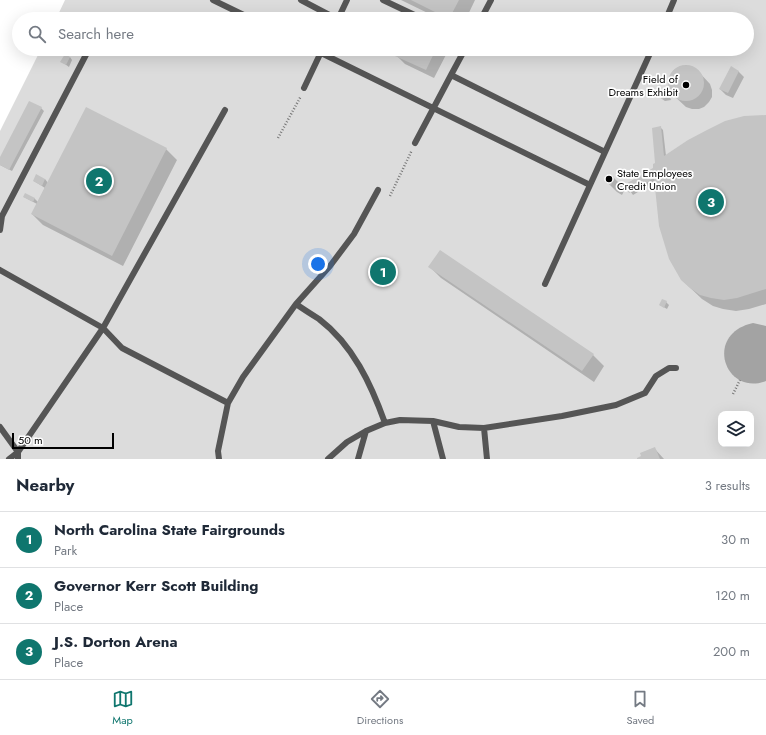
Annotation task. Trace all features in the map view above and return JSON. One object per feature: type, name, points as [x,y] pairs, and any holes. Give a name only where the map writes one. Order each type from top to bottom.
[{"type":"lane","points":[[213,0],[238,12]]},
{"type":"lane","points":[[301,0],[324,12]]},
{"type":"lane","points":[[341,12],[347,0]]},
{"type":"lane","points":[[382,0],[408,12]]},
{"type":"lane","points":[[485,12],[491,0]]},
{"type":"lane","points":[[669,12],[674,0]]},
{"type":"lane","points":[[0,230],[2,216],[85,56]]},
{"type":"lane","points":[[304,88],[319,56]]},
{"type":"lane","points":[[331,56],[590,185]]},
{"type":"lane","points":[[415,143],[461,56]]},
{"type":"lane","points":[[545,284],[649,56]]},
{"type":"lane","points":[[451,76],[605,152]]},
{"type":"lane","points":[[9,459],[18,452],[103,328],[225,110]]},
{"type":"lane","points":[[219,459],[218,451],[228,403],[244,377],[296,304],[330,266],[354,234],[378,190]]},
{"type":"lane","points":[[0,270],[103,328],[122,348],[228,403]]},
{"type":"lane","points":[[296,304],[319,319],[332,331],[356,360],[375,394],[385,423]]},
{"type":"lane","points":[[328,459],[347,442],[366,431],[385,423],[400,420],[433,421],[459,427],[484,428],[607,408],[626,402],[645,393],[656,376],[669,368],[676,368]]},
{"type":"lane","points":[[433,421],[443,459]]},
{"type":"lane","points":[[0,426],[18,452],[18,459]]},
{"type":"lane","points":[[484,428],[487,459]]},
{"type":"lane","points":[[358,459],[366,431]]},
{"type":"path","points":[[278,138],[304,88]]},
{"type":"path","points":[[390,196],[415,143]]},
{"type":"path","points":[[733,394],[740,380]]},
{"type":"shaded area","points":[[65,0],[766,0],[766,459],[0,459],[0,131],[38,56],[754,56],[754,12],[59,12]]},
{"type":"shaded area","points":[[753,323],[766,326],[766,381],[752,384],[740,380],[731,373],[725,362],[724,350],[728,339],[738,329]]},
{"type":"building","points":[[411,0],[459,0],[453,12],[435,12]]},
{"type":"building","points":[[64,56],[70,57],[66,65],[60,62]]},
{"type":"building","points":[[395,56],[433,56],[426,70]]},
{"type":"building","name":"Field of Dreams Exhibit","points":[[690,65],[699,70],[703,76],[703,90],[699,96],[690,101],[682,101],[673,96],[669,90],[668,79],[673,70],[679,66]]},
{"type":"building","points":[[731,66],[739,71],[728,93],[719,89]]},
{"type":"building","points":[[667,90],[669,97],[661,99],[660,92]]},
{"type":"building","points":[[29,101],[42,107],[9,170],[0,165],[0,157]]},
{"type":"building","points":[[86,107],[167,148],[112,256],[31,214]]},
{"type":"building","points":[[766,115],[766,289],[737,298],[724,300],[700,295],[681,280],[669,259],[659,226],[654,178],[629,193],[624,185],[653,168],[653,164],[655,163],[652,128],[661,126],[664,156],[688,140],[725,121],[744,116]]},
{"type":"building","points":[[36,174],[45,179],[42,186],[33,181]]},
{"type":"building","name":"State Employees Credit Union","points":[[608,174],[614,177],[611,185],[605,181]]},
{"type":"building","points":[[25,193],[35,198],[33,202],[23,197]]},
{"type":"building","points":[[440,250],[594,354],[582,371],[428,267]]},
{"type":"building","points":[[662,299],[667,301],[664,308],[659,305]]},
{"type":"building","points":[[655,447],[660,459],[637,459],[641,456],[640,453]]},
{"type":"place","name":"Field of Dreams Exhibit","points":[[686,85]]},
{"type":"place","name":"State Employees Credit Union","points":[[609,179]]},
{"type":"place","name":"Governor Kerr Scott Building","points":[[99,181]]},
{"type":"place","name":"J.S. Dorton Arena","points":[[711,202]]},
{"type":"place","name":"North Carolina State Fairgrounds","points":[[383,272]]}]
